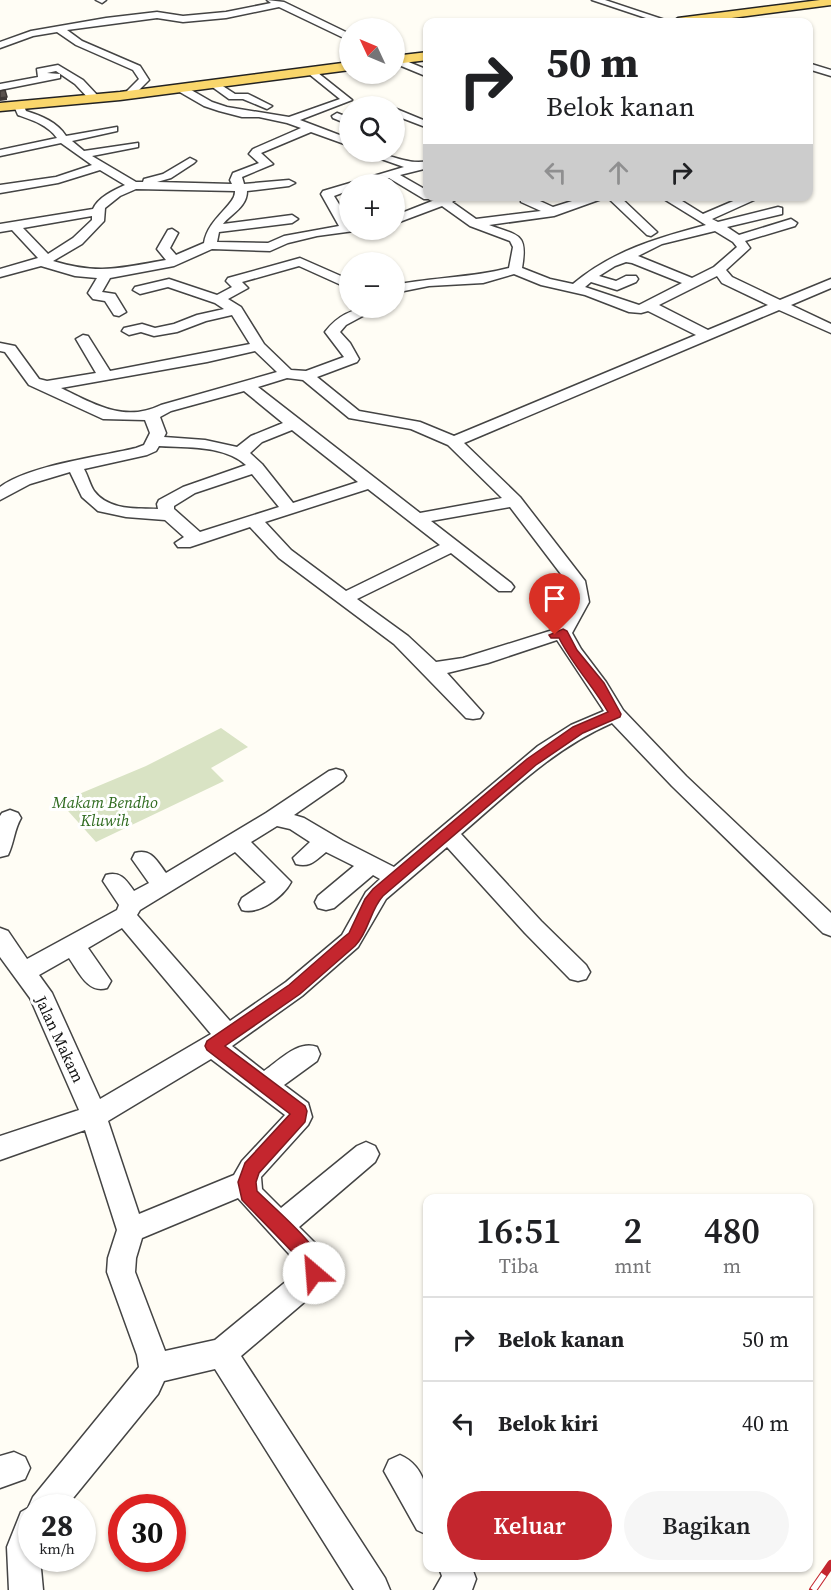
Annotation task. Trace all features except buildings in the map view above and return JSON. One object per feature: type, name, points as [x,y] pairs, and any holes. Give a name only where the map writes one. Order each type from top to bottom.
[{"type":"main road","points":[[725,18],[831,2]]},
{"type":"main road","points":[[405,59],[423,57]]},
{"type":"main road","points":[[0,107],[132,95],[339,68]]},
{"type":"street","points":[[596,0],[653,18]]},
{"type":"street","points":[[0,45],[31,34],[59,29],[151,15],[179,20],[240,12],[276,2],[339,33]]},
{"type":"street","points":[[231,5],[240,12]]},
{"type":"street","points":[[59,29],[79,43],[137,68],[144,80],[132,91],[132,95]]},
{"type":"street","points":[[405,64],[423,72]]},
{"type":"street","points":[[813,68],[831,73]]},
{"type":"street","points":[[290,120],[352,102],[313,72]]},
{"type":"street","points":[[1,87],[66,74],[85,87],[95,99]]},
{"type":"street","points":[[21,84],[44,104]]},
{"type":"street","points":[[215,84],[233,97],[244,96],[267,106]]},
{"type":"street","points":[[1,87],[22,106],[22,113],[57,130],[64,140],[82,155],[134,185],[241,187],[289,183]]},
{"type":"street","points":[[182,89],[208,104],[237,114],[260,114],[290,120],[339,138]]},
{"type":"street","points":[[405,116],[423,123]]},
{"type":"street","points":[[405,128],[423,125]]},
{"type":"street","points":[[210,245],[219,220],[237,206],[242,196],[241,187],[236,180],[237,175],[267,164],[255,154],[257,151],[311,128]]},
{"type":"street","points":[[0,153],[113,129]]},
{"type":"street","points":[[82,155],[134,145]]},
{"type":"street","points":[[0,273],[45,261],[82,238],[93,228],[99,218],[97,212],[99,207],[116,193],[134,185],[167,176],[190,162]]},
{"type":"street","points":[[400,162],[414,167]]},
{"type":"street","points":[[394,174],[423,165]]},
{"type":"street","points":[[0,189],[48,183],[102,166]]},
{"type":"street","points":[[405,183],[423,193]]},
{"type":"street","points":[[339,190],[327,195],[339,214]]},
{"type":"street","points":[[405,195],[423,197]]},
{"type":"street","points":[[405,213],[426,201]]},
{"type":"street","points":[[436,201],[474,224],[517,241],[519,246],[515,270]]},
{"type":"street","points":[[529,201],[554,212]]},
{"type":"street","points":[[474,224],[554,212],[587,201]]},
{"type":"street","points":[[617,201],[651,232]]},
{"type":"street","points":[[405,287],[429,282],[483,279],[515,270],[634,309],[649,306],[719,270],[744,248],[738,239],[673,201]]},
{"type":"street","points":[[702,218],[744,201]]},
{"type":"street","points":[[575,289],[589,277],[654,243],[778,211]]},
{"type":"street","points":[[0,228],[56,213],[97,212]]},
{"type":"street","points":[[214,229],[292,219]]},
{"type":"street","points":[[738,239],[791,223]]},
{"type":"street","points":[[14,225],[45,261],[75,272],[105,275],[175,261],[210,245],[270,247],[284,240],[339,229]]},
{"type":"street","points":[[172,233],[163,249],[175,261]]},
{"type":"street","points":[[270,247],[339,280]]},
{"type":"street","points":[[624,258],[634,259],[692,283]]},
{"type":"street","points":[[220,300],[241,288],[233,282],[236,279],[300,262]]},
{"type":"street","points":[[719,270],[728,280],[831,329]]},
{"type":"street","points":[[105,275],[95,294],[110,297],[119,312]]},
{"type":"street","points":[[589,277],[617,286],[632,279]]},
{"type":"street","points":[[140,290],[169,283],[220,300],[236,310],[258,346],[287,374]]},
{"type":"street","points":[[454,442],[831,284]]},
{"type":"street","points":[[649,306],[707,335]]},
{"type":"street","points":[[129,331],[142,328],[154,332],[177,328],[202,318],[236,310]]},
{"type":"street","points":[[0,347],[10,349],[34,382],[108,416],[152,415],[166,408],[287,374],[307,376],[350,361],[352,357],[332,332],[341,322],[350,318]]},
{"type":"street","points":[[83,339],[105,375]]},
{"type":"street","points":[[46,386],[207,358],[258,346]]},
{"type":"street","points":[[307,376],[354,415],[415,425],[454,442],[514,501],[576,581],[582,594],[580,605],[563,633],[527,642],[455,666],[432,669]]},
{"type":"street","points":[[248,386],[505,586]]},
{"type":"street","points":[[5,491],[31,478],[141,453],[156,441],[158,433],[152,415]]},
{"type":"street","points":[[242,453],[246,446],[267,434],[295,424]]},
{"type":"street","points":[[156,441],[193,444],[242,453],[289,509]]},
{"type":"street","points":[[256,467],[189,490],[169,501],[164,507],[190,541],[370,483]]},
{"type":"street","points":[[76,468],[87,493],[99,504],[127,512],[170,515]]},
{"type":"street","points":[[416,519],[514,501]]},
{"type":"street","points":[[253,520],[285,554],[401,640],[473,713]]},
{"type":"street","points":[[345,598],[452,546]]},
{"type":"street","points":[[563,633],[572,651],[599,686],[615,714],[679,782],[831,927]]},
{"type":"street","points":[[0,1148],[94,1116],[220,1041],[294,989],[350,942],[372,899],[396,877],[538,757],[578,730],[615,714]]},
{"type":"street","points":[[24,972],[73,945],[163,885],[238,842],[336,776]]},
{"type":"street","points":[[0,849],[4,827],[10,818]]},
{"type":"street","points":[[274,818],[296,823],[325,841],[396,877]]},
{"type":"street","points":[[449,834],[533,927],[578,972]]},
{"type":"street","points":[[304,858],[325,841]]},
{"type":"street","points":[[238,842],[280,880],[277,886],[250,904]]},
{"type":"street","points":[[143,859],[163,885]]},
{"type":"street","points":[[326,902],[370,865]]},
{"type":"street","points":[[114,881],[128,910],[220,1041],[264,1084],[299,1111],[299,1117],[251,1169],[247,1182],[249,1194],[310,1257],[315,1267],[312,1278],[222,1353],[154,1368]]},
{"type":"street","name":"Jalan Makam","points":[[0,937],[40,993],[94,1116],[131,1230]]},
{"type":"street","points":[[73,945],[99,981]]},
{"type":"street","points":[[264,1084],[308,1054]]},
{"type":"street","points":[[280,1226],[366,1154]]},
{"type":"street","points":[[56,1494],[147,1383],[154,1368],[152,1354],[121,1272],[122,1258],[131,1230],[247,1182]]},
{"type":"street","points":[[222,1353],[373,1590]]},
{"type":"street","points":[[400,1471],[423,1510]]},
{"type":"street","points":[[25,1572],[26,1590]]},
{"type":"street","points":[[451,1590],[457,1586],[459,1579],[456,1572]]},
{"type":"green space","name":"Makam Bendho Kluwih","points":[[221,728],[248,747],[211,768],[224,781],[96,842],[60,802],[146,766]]},
{"type":"railway","points":[[813,1590],[831,1564]]},
{"type":"route","points":[[314,1273],[315,1267],[310,1257],[249,1194],[247,1182],[251,1169],[299,1117],[299,1111],[213,1046],[294,989],[350,942],[372,899],[378,892],[545,751],[578,730],[615,714],[599,686],[572,651],[563,633],[555,635]]}]
